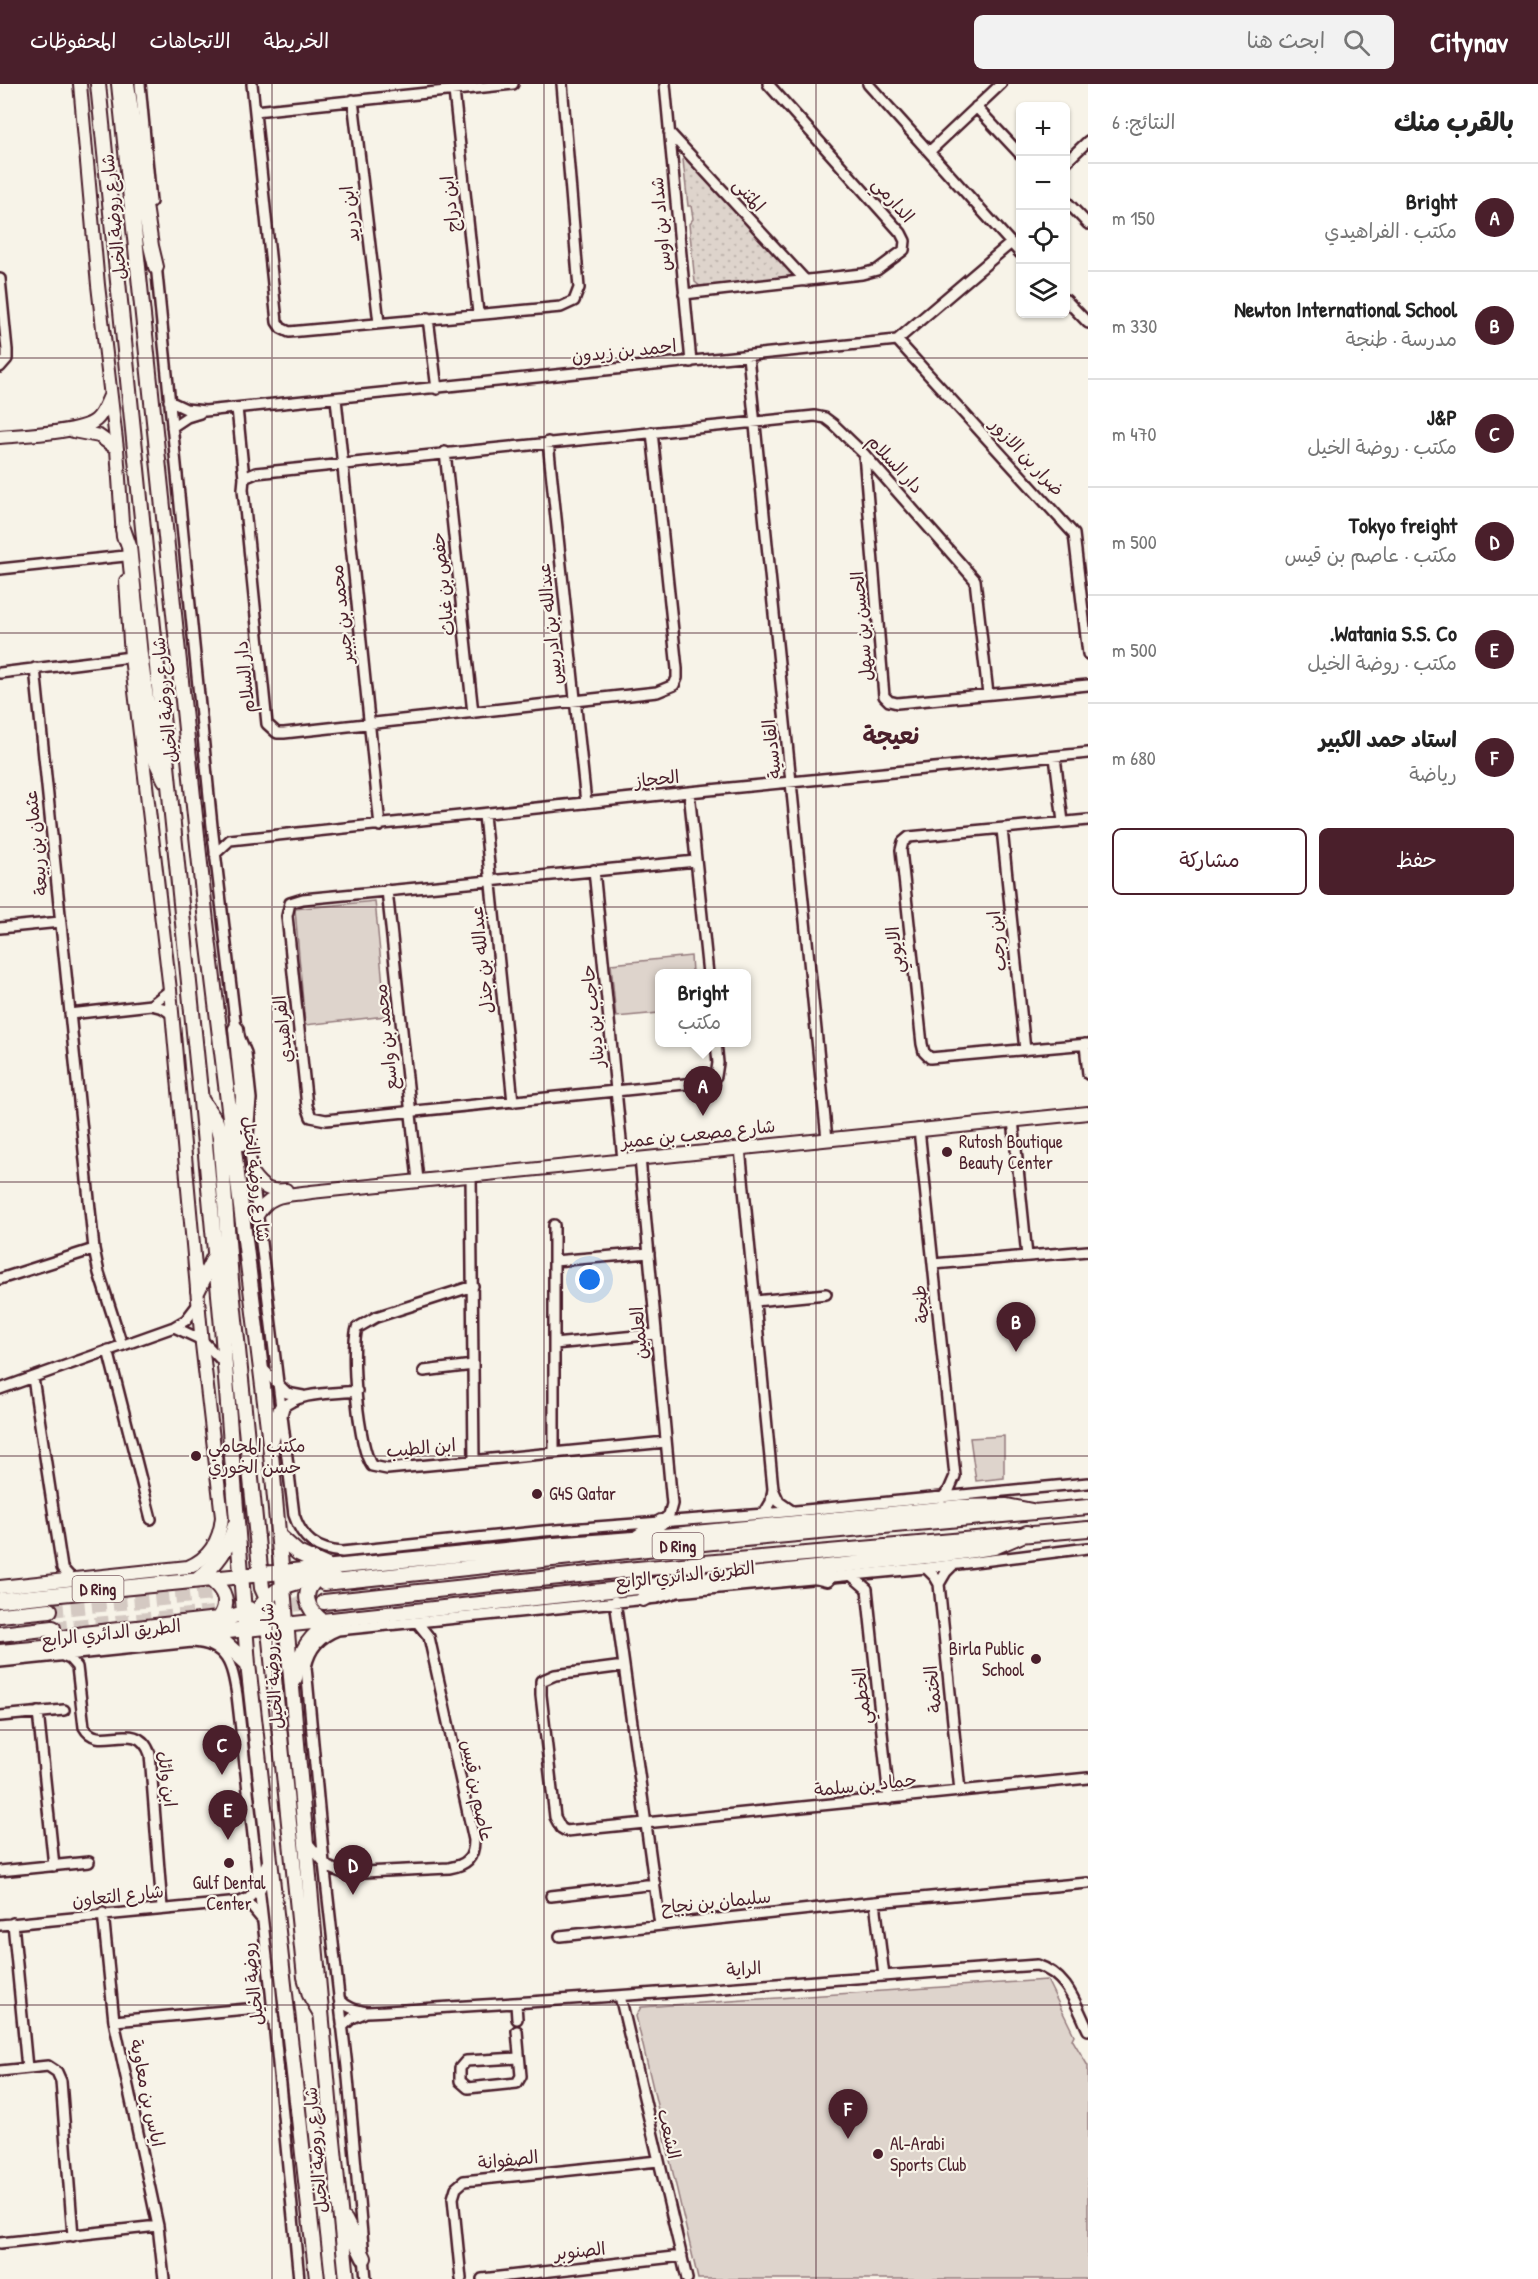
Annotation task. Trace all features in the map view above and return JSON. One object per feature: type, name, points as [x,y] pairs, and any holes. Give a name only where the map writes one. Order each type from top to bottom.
[{"type":"main road","name":"شارع روضة الخيل","points":[[98,84],[201,1101],[248,1664],[316,2277]]},
{"type":"main road","name":"شارع روضة الخيل","points":[[119,84],[206,922],[270,1443],[347,2279]]},
{"type":"main road","points":[[127,84],[150,246],[156,267]]},
{"type":"main road","points":[[123,529],[129,546],[140,655],[153,749],[159,770],[169,786]]},
{"type":"main road","points":[[236,1029],[243,1097],[241,1122],[246,1191],[243,1220]]},
{"type":"main road","points":[[201,1101],[216,1122],[220,1137],[232,1292],[262,1600],[268,1626],[305,1977],[310,1995],[323,2017]]},
{"type":"main road","points":[[198,1297],[215,1255]]},
{"type":"main road","points":[[270,1443],[281,1409]]},
{"type":"main road","points":[[633,1539],[983,1506],[1007,1506],[1032,1511]]},
{"type":"main road","name":"الطريق الدائري الرابع","points":[[321,1581],[1088,1507]]},
{"type":"main road","points":[[797,1511],[824,1521]]},
{"type":"main road","points":[[218,1620],[223,1613],[225,1598],[223,1590],[203,1580],[227,1546],[237,1517]]},
{"type":"main road","points":[[633,1539],[644,1535],[661,1522]]},
{"type":"main road","name":"الطريق الدائري الرابع","points":[[324,1602],[626,1570],[1088,1529]]},
{"type":"main road","name":"D Ring","points":[[0,1652],[350,1617],[442,1613],[663,1584],[970,1551],[1005,1544],[1027,1533]]},
{"type":"main road","points":[[279,1536],[298,1553],[331,1568]]},
{"type":"main road","name":"D Ring","points":[[0,1600],[261,1574],[283,1579],[331,1568],[633,1539]]},
{"type":"main road","points":[[26,1650],[64,1636],[218,1620],[244,1613],[262,1600],[283,1579],[290,1582],[321,1581],[469,1563],[513,1549]]},
{"type":"main road","points":[[790,1570],[827,1578]]},
{"type":"main road","points":[[242,1576],[286,1624]]},
{"type":"main road","points":[[321,1581],[307,1592],[306,1600],[309,1608],[322,1621]]},
{"type":"main road","points":[[643,1599],[663,1584]]},
{"type":"main road","points":[[245,1629],[262,1600]]},
{"type":"main road","name":"الطريق الدائري الرابع","points":[[0,1615],[50,1610]]},
{"type":"main road","points":[[442,1613],[474,1616]]},
{"type":"main road","points":[[292,1692],[301,1654],[308,1642],[326,1626],[350,1617]]},
{"type":"main road","name":"الطريق الدائري الرابع","points":[[0,1634],[53,1628]]},
{"type":"main road","points":[[196,1634],[225,1643],[248,1664]]},
{"type":"main road","points":[[258,1888],[270,1860]]},
{"type":"main road","points":[[340,2210],[364,2258]]},
{"type":"street","name":"شارع روضة الخيل","points":[[72,1579],[188,1567],[201,1560],[217,1541],[222,1517],[202,1340],[173,1015],[131,657],[117,449],[98,285],[80,84]]},
{"type":"street","name":"شارع روضة الخيل","points":[[140,84],[212,826],[236,1029],[246,1053],[251,1099],[248,1135],[297,1526],[309,1542],[319,1548],[342,1552],[544,1531],[661,1522]]},
{"type":"street","points":[[252,84],[277,322],[281,328],[289,332],[561,307],[574,301],[578,296],[562,84]]},
{"type":"street","points":[[255,111],[513,84]]},
{"type":"street","name":"شداد بن اوس","points":[[664,84],[691,362]]},
{"type":"street","name":"الدارمي","points":[[684,294],[862,274],[877,270],[901,253],[905,241],[901,233],[768,84]]},
{"type":"street","points":[[868,84],[1016,248]]},
{"type":"street","points":[[929,152],[1000,84]]},
{"type":"street","name":"ابن دراج","points":[[454,91],[478,313]]},
{"type":"street","name":"ابن دريد","points":[[353,100],[379,323]]},
{"type":"street","points":[[976,107],[1016,150]]},
{"type":"street","name":"المثنى","points":[[669,132],[806,281]]},
{"type":"street","points":[[1070,157],[1088,141]]},
{"type":"street","points":[[1070,206],[1088,224]]},
{"type":"street","points":[[897,340],[1011,243]]},
{"type":"street","points":[[0,279],[7,350],[7,359],[0,367]]},
{"type":"street","points":[[1070,305],[1088,323]]},
{"type":"street","points":[[428,318],[437,389]]},
{"type":"street","name":"احمد بن زيدون","points":[[169,401],[186,409],[205,411],[897,340]]},
{"type":"street","name":"ضرار بن الازور","points":[[897,340],[1074,534],[1088,654]]},
{"type":"street","name":"القادسية","points":[[748,356],[827,1139]]},
{"type":"street","points":[[0,437],[87,426],[95,421],[111,395]]},
{"type":"street","name":"محمد بن جبير","points":[[336,399],[380,826]]},
{"type":"street","points":[[237,408],[244,478]]},
{"type":"street","name":"احمد بن زيدون","points":[[172,427],[187,417],[205,411]]},
{"type":"street","name":"دار السلام","points":[[652,432],[677,678],[674,685],[657,692],[284,734],[277,733],[267,724],[243,489],[244,478],[256,473],[343,463],[445,452],[815,416],[825,418],[864,454],[975,580],[988,694]]},
{"type":"street","points":[[66,430],[99,436],[117,449]]},
{"type":"street","name":"عبدالله بن ادريس","points":[[548,442],[586,803]]},
{"type":"street","name":"حفص بن غياث","points":[[445,452],[473,713]]},
{"type":"street","name":"الحسن بن سهل","points":[[864,454],[884,696],[889,701],[897,703],[1088,685]]},
{"type":"street","points":[[0,569],[125,556]]},
{"type":"street","points":[[0,673],[131,657]]},
{"type":"street","name":"عثمان بن ربيعة","points":[[35,669],[94,1249],[99,1273],[122,1345]]},
{"type":"street","name":"الحجاز","points":[[230,840],[1088,753]]},
{"type":"street","points":[[1055,757],[1063,822]]},
{"type":"street","points":[[689,792],[707,969]]},
{"type":"street","name":"عبدالله بن جذل","points":[[484,814],[513,1102]]},
{"type":"street","name":"الايوبي","points":[[1088,820],[909,837],[903,842],[901,850],[924,1052],[930,1058],[937,1059],[1086,1044],[1088,1074]]},
{"type":"street","points":[[212,826],[230,840],[216,854]]},
{"type":"street","name":"ابن رجب","points":[[1002,829],[1025,1050]]},
{"type":"street","name":"الفراهيدي","points":[[696,861],[303,898],[290,903],[287,916],[306,1094],[311,1117],[318,1120],[411,1113],[705,1082],[716,1076],[718,1070],[716,1047]]},
{"type":"street","name":"حاجب بن دينار","points":[[594,870],[623,1160]]},
{"type":"street","name":"محمد بن واسع","points":[[387,890],[418,1180]]},
{"type":"street","points":[[0,928],[60,922]]},
{"type":"street","points":[[151,1005],[170,990]]},
{"type":"street","points":[[70,1014],[151,1005],[163,1008],[173,1015]]},
{"type":"street","name":"شارع مصعب بن عمير","points":[[258,1214],[266,1202],[272,1198],[311,1192],[1088,1113]]},
{"type":"street","points":[[1013,1120],[1027,1256]]},
{"type":"street","name":"طنجة","points":[[920,1129],[955,1476]]},
{"type":"street","points":[[740,1148],[773,1490],[771,1502],[764,1514]]},
{"type":"street","name":"العلمين","points":[[640,1158],[672,1504]]},
{"type":"street","name":"شارع مصعب بن عمير","points":[[253,1175],[268,1190],[311,1192]]},
{"type":"street","points":[[471,1175],[474,1460]]},
{"type":"street","points":[[554,1226],[554,1452]]},
{"type":"street","points":[[0,1279],[94,1249]]},
{"type":"street","points":[[933,1264],[1088,1251]]},
{"type":"street","points":[[554,1261],[649,1253]]},
{"type":"street","name":"ابن الطيب","points":[[472,1286],[376,1317],[357,1328],[354,1346],[357,1391],[364,1451],[372,1466],[387,1469],[666,1442]]},
{"type":"street","points":[[755,1301],[826,1294]]},
{"type":"street","points":[[0,1389],[174,1327],[186,1320],[198,1297]]},
{"type":"street","points":[[174,1327],[202,1340],[224,1364]]},
{"type":"street","points":[[554,1344],[656,1334]]},
{"type":"street","points":[[108,1350],[151,1519]]},
{"type":"street","points":[[424,1371],[473,1365]]},
{"type":"street","points":[[261,1367],[287,1393],[308,1396]]},
{"type":"street","points":[[33,1378],[62,1568],[72,1579],[88,1590]]},
{"type":"street","points":[[281,1409],[288,1402],[308,1396],[357,1391]]},
{"type":"street","points":[[955,1476],[971,1496]]},
{"type":"street","points":[[942,1497],[952,1486],[955,1476]]},
{"type":"street","points":[[661,1522],[971,1496],[1088,1483]]},
{"type":"street","points":[[773,1490],[779,1502],[797,1511]]},
{"type":"street","points":[[672,1504],[679,1514],[688,1520]]},
{"type":"street","points":[[661,1522],[669,1515],[672,1504]]},
{"type":"street","name":"الطريق الدائري الرابع","points":[[474,1616],[643,1599],[678,1592],[926,1568],[1088,1548]]},
{"type":"street","points":[[926,1568],[939,1584],[953,1565]]},
{"type":"street","points":[[54,1581],[62,1568]]},
{"type":"street","points":[[852,1576],[867,1589],[879,1573]]},
{"type":"street","points":[[0,1587],[72,1579]]},
{"type":"street","name":"الختمة","points":[[939,1584],[960,1791]]},
{"type":"street","name":"الخطمي","points":[[867,1589],[889,1799]]},
{"type":"street","points":[[615,1601],[660,1925]]},
{"type":"street","points":[[366,2279],[348,2067],[324,1863],[306,1667],[309,1655],[317,1643],[338,1630],[417,1622],[442,1613]]},
{"type":"street","points":[[429,1636],[442,1613]]},
{"type":"street","name":"عاصم بن قيس","points":[[343,1873],[449,1868],[469,1861],[474,1850],[474,1840],[429,1636],[417,1622]]},
{"type":"street","name":"الطريق الدائري الرابع","points":[[0,1662],[192,1642],[213,1646],[223,1653]]},
{"type":"street","name":"ابن وائل","points":[[85,1653],[80,1660],[78,1670],[86,1731],[98,1738],[137,1737],[148,1747],[162,1908]]},
{"type":"street","name":"روضة الخيل","points":[[223,1653],[231,1664],[237,1695],[274,2019],[299,2279]]},
{"type":"street","points":[[63,1656],[73,1661],[78,1670]]},
{"type":"street","name":"حماد بن سلمة","points":[[624,1666],[555,1675],[542,1681],[541,1695],[555,1817],[561,1828],[566,1831],[1088,1778]]},
{"type":"street","points":[[0,1716],[64,1710]]},
{"type":"street","points":[[38,1712],[54,1866]]},
{"type":"street","points":[[307,1842],[332,1870],[343,1873]]},
{"type":"street","points":[[0,1871],[89,1862]]},
{"type":"street","points":[[327,1885],[343,1873]]},
{"type":"street","name":"سليمان بن نجاح","points":[[560,1936],[875,1902],[1088,1883]]},
{"type":"street","points":[[551,1896],[655,1884]]},
{"type":"street","points":[[240,1902],[249,1898],[258,1888]]},
{"type":"street","points":[[240,1902],[251,1906],[262,1919]]},
{"type":"street","name":"شارع التعاون","points":[[0,1925],[103,1913],[240,1902]]},
{"type":"street","points":[[875,1902],[884,1976]]},
{"type":"street","name":"اياس بن معاوية","points":[[103,1913],[114,2021],[158,2226],[164,2279]]},
{"type":"street","points":[[13,1923],[27,2068]]},
{"type":"street","name":"الراية","points":[[339,1999],[353,2010],[367,2012],[516,2004],[688,1989],[1037,1965],[1049,1969],[1064,1982],[1088,2030]]},
{"type":"street","points":[[258,2007],[271,1992]]},
{"type":"street","name":"الشعب","points":[[620,1996],[687,2279]]},
{"type":"street","points":[[516,2004],[517,2019]]},
{"type":"street","points":[[114,2021],[258,2007],[274,2019]]},
{"type":"street","name":"الراية","points":[[342,2027],[352,2018],[367,2012]]},
{"type":"street","points":[[517,2031],[521,2076],[517,2083],[468,2088],[460,2081],[460,2068],[466,2061],[519,2058]]},
{"type":"street","points":[[0,2071],[48,2066],[57,2072],[61,2081],[73,2236]]},
{"type":"street","name":"الصفوانة","points":[[461,2279],[453,2198],[456,2188],[464,2181],[658,2161]]},
{"type":"street","points":[[0,2243],[158,2226]]},
{"type":"street","name":"الصنوبر","points":[[482,2279],[682,2256]]},
{"type":"shaded area","points":[[688,156],[794,272],[795,278],[701,287],[695,282],[689,224],[693,219],[691,206],[688,206],[683,160]]},
{"type":"shaded area","points":[[375,901],[386,1016],[305,1025],[295,909]]},
{"type":"shaded area","points":[[691,956],[692,969],[655,969],[655,1013],[616,1017],[611,964]]},
{"type":"shaded area","points":[[1004,1436],[1004,1478],[976,1481],[970,1438]]},
{"type":"shaded area","name":"Al-Arabi Sports Club","points":[[1047,1980],[1074,2035],[1072,2039],[1088,2066],[1088,2279],[698,2279],[636,2016],[641,2007]]},
{"type":"tunnel","points":[[50,1610],[274,1588]]},
{"type":"tunnel","points":[[273,1607],[319,1602]]},
{"type":"tunnel","points":[[53,1628],[233,1611]]},
{"type":"place","name":"Bright","points":[[703,1116]]},
{"type":"place","name":"Rutosh Boutique Beauty Center","points":[[947,1152]]},
{"type":"place","name":"Newton International School","points":[[1016,1352]]},
{"type":"place","name":"مكتب المحامي حسن الخوري","points":[[196,1456]]},
{"type":"place","name":"G4S Qatar","points":[[537,1494]]},
{"type":"place","name":"Birla Public School","points":[[1036,1659]]},
{"type":"place","name":"J&P","points":[[222,1775]]},
{"type":"place","name":"Watania S.S. Co.","points":[[228,1840]]},
{"type":"place","name":"Gulf Dental Center","points":[[229,1863]]},
{"type":"place","name":"Tokyo freight","points":[[353,1895]]},
{"type":"place","name":"استاد حمد الكبير","points":[[848,2139]]},
{"type":"place","name":"Al-Arabi Sports Club","points":[[878,2154]]},
{"type":"district","name":"نعيجة","points":[[891,736]]}]
